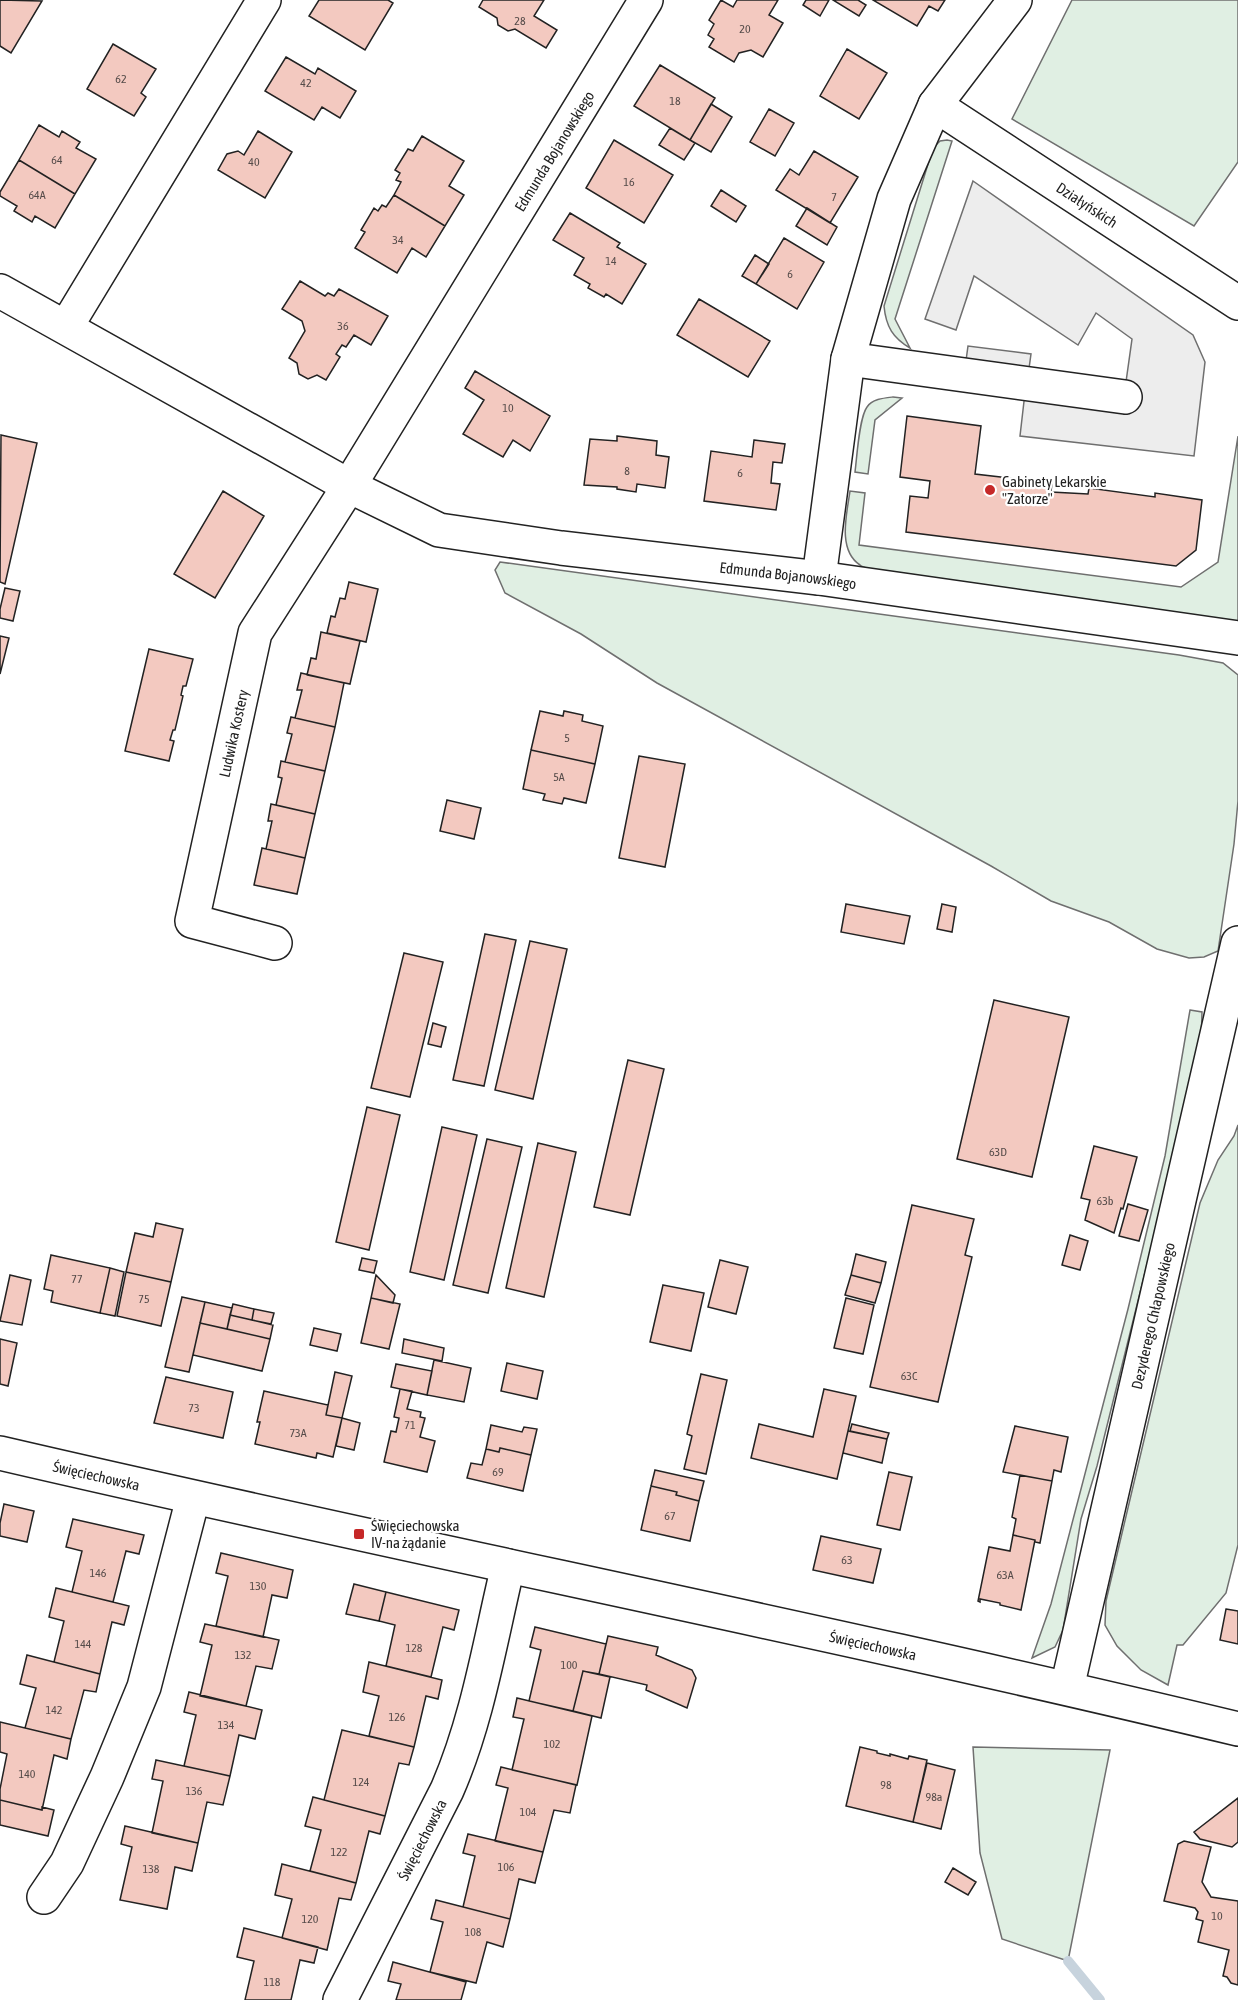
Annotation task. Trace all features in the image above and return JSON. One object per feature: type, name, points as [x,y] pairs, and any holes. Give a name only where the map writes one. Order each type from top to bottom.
[{"type":"street","points":[[66,327],[264,0]]},
{"type":"street","name":"Edmunda Bojanowskiego","points":[[348,486],[646,0]]},
{"type":"street","points":[[819,578],[848,359],[894,199],[935,105],[1015,0]]},
{"type":"street","name":"Działyńskich","points":[[935,105],[1238,303]]},
{"type":"street","name":"Edmunda Bojanowskiego","points":[[0,291],[348,486],[439,530],[561,548],[819,578],[1238,638]]},
{"type":"street","points":[[848,359],[1125,396]]},
{"type":"street","name":"Ludwika Kostery","points":[[275,943],[192,921],[255,633],[348,486]]},
{"type":"street","name":"Dezyderego Chłapowskiego","points":[[1067,1688],[1238,943]]},
{"type":"street","name":"Święciechowska","points":[[0,1453],[193,1498],[1067,1688],[1238,1729]]},
{"type":"street","points":[[44,1897],[67,1863],[107,1777],[144,1687],[193,1498]]},
{"type":"street","name":"Święciechowska","points":[[340,2000],[460,1761],[508,1566]]},
{"type":"green space","points":[[1072,0],[1238,0],[1238,162],[1194,226],[1012,119]]},
{"type":"green space","points":[[940,141],[952,141],[895,319],[910,348],[891,331],[884,306],[933,148]]},
{"type":"green space","points":[[893,397],[902,398],[875,420],[868,474],[855,472],[864,412],[872,402]]},
{"type":"green space","points":[[1238,436],[1238,623],[874,571],[860,565],[848,550],[845,531],[850,491],[865,493],[859,545],[1181,587],[1218,562]]},
{"type":"green space","points":[[500,562],[1179,655],[1223,663],[1238,675],[1238,801],[1218,951],[1204,957],[1189,958],[1157,949],[1109,922],[1051,901],[657,683],[581,634],[505,593],[495,570]]},
{"type":"green space","points":[[1190,1010],[1202,1012],[1201,1047],[1097,1466],[1081,1519],[1063,1630],[1055,1647],[1032,1658],[1051,1604],[1128,1309],[1165,1156]]},
{"type":"green space","points":[[1238,1125],[1238,1545],[1226,1593],[1183,1645],[1177,1645],[1168,1685],[1141,1670],[1117,1646],[1105,1625],[1106,1601],[1200,1203],[1218,1160],[1234,1136]]},
{"type":"green space","points":[[973,1747],[1110,1750],[1068,1961],[1002,1939],[980,1853]]},
{"type":"shaded area","points":[[973,181],[1193,335],[1205,362],[1194,456],[1020,436],[1026,384],[964,375],[968,346],[1031,354],[1027,383],[1124,396],[1132,339],[1096,313],[1078,345],[974,276],[956,330],[925,319]]},
{"type":"building","points":[[0,0],[42,1],[11,53],[0,46]]},
{"type":"building","points":[[319,0],[388,0],[393,3],[365,50],[309,16]]},
{"type":"building","points":[[483,0],[544,0],[534,16],[557,30],[546,48],[515,29],[508,31],[498,25],[497,18],[479,7]]},
{"type":"building","points":[[721,0],[733,7],[737,0],[778,0],[769,15],[783,23],[763,57],[751,50],[739,53],[734,62],[709,47],[714,39],[708,35],[714,24],[709,20]]},
{"type":"building","points":[[806,0],[829,0],[820,16],[803,5]]},
{"type":"building","points":[[833,0],[858,0],[866,5],[859,16]]},
{"type":"building","points":[[873,0],[945,0],[938,11],[929,6],[917,26]]},
{"type":"building","points":[[113,44],[156,69],[141,93],[146,97],[134,116],[87,89]]},
{"type":"building","points":[[847,49],[887,73],[859,119],[820,96]]},
{"type":"building","points":[[286,57],[315,74],[318,68],[356,91],[340,118],[322,107],[314,120],[265,91]]},
{"type":"building","points":[[660,65],[715,98],[690,140],[634,106]]},
{"type":"building","points":[[711,104],[732,117],[711,152],[690,140]]},
{"type":"building","points":[[769,109],[794,123],[775,156],[750,142]]},
{"type":"building","points":[[39,125],[59,137],[62,131],[80,142],[76,148],[96,159],[75,194],[19,160]]},
{"type":"building","points":[[670,128],[695,143],[684,160],[659,145]]},
{"type":"building","points":[[258,131],[292,152],[265,198],[218,170],[227,154],[238,151],[244,155]]},
{"type":"building","points":[[422,136],[464,161],[449,186],[464,195],[445,226],[394,195],[401,182],[396,180],[400,173],[395,170],[408,149],[413,151]]},
{"type":"building","points":[[614,140],[673,175],[644,223],[586,188]]},
{"type":"building","points":[[814,151],[858,177],[830,223],[776,190],[790,169],[799,175]]},
{"type":"building","points":[[19,160],[75,194],[55,228],[35,216],[32,222],[14,211],[17,206],[0,196],[0,192]]},
{"type":"building","points":[[721,190],[746,206],[736,222],[711,206]]},
{"type":"building","points":[[394,195],[445,226],[426,257],[412,248],[397,273],[355,248],[365,232],[361,230],[374,208],[378,211],[382,205],[386,207]]},
{"type":"building","points":[[807,208],[837,227],[827,245],[796,226]]},
{"type":"building","points":[[570,213],[620,243],[617,247],[646,264],[622,304],[606,294],[604,297],[588,288],[590,284],[574,275],[584,258],[553,240]]},
{"type":"building","points":[[784,238],[824,262],[797,309],[756,284]]},
{"type":"building","points":[[755,255],[769,264],[756,284],[742,276]]},
{"type":"building","points":[[300,281],[325,296],[328,293],[334,296],[339,289],[388,316],[371,345],[354,335],[346,347],[342,345],[336,354],[340,357],[326,380],[317,375],[308,379],[299,374],[297,363],[289,358],[305,331],[302,321],[282,309]]},
{"type":"building","points":[[699,299],[770,341],[748,377],[677,335]]},
{"type":"building","points":[[475,371],[550,416],[530,451],[513,440],[503,457],[463,434],[484,400],[465,388]]},
{"type":"building","name":"Gabinety Lekarskie \"Zatorze\"","points":[[907,416],[981,426],[975,474],[1052,483],[1051,492],[1088,494],[1089,488],[1155,497],[1155,493],[1202,500],[1196,550],[1176,566],[906,532],[910,496],[928,498],[930,481],[900,477]]},
{"type":"building","points":[[1,435],[37,443],[5,584],[0,582]]},
{"type":"building","points":[[617,436],[657,441],[656,455],[669,457],[665,488],[637,484],[636,492],[617,489],[617,487],[584,485],[590,439],[617,441]]},
{"type":"building","points":[[754,440],[785,444],[782,463],[773,462],[771,483],[780,484],[776,510],[704,501],[711,451],[752,457]]},
{"type":"building","points":[[223,491],[264,516],[215,598],[174,574]]},
{"type":"building","points":[[349,582],[378,589],[366,642],[327,633],[331,616],[335,617],[340,598],[345,599]]},
{"type":"building","points":[[5,588],[20,591],[13,621],[0,618]]},
{"type":"building","points":[[321,632],[360,641],[350,684],[307,675],[311,658],[316,659]]},
{"type":"building","points":[[0,636],[9,638],[0,674]]},
{"type":"building","points":[[149,649],[193,659],[186,686],[183,686],[175,730],[170,740],[174,741],[169,761],[125,751]]},
{"type":"building","points":[[301,673],[344,683],[335,727],[295,718],[302,690],[297,690]]},
{"type":"building","points":[[540,711],[563,716],[564,711],[583,715],[582,721],[603,726],[595,764],[531,750]]},
{"type":"building","points":[[291,717],[335,727],[325,771],[285,762],[292,734],[287,733]]},
{"type":"building","points":[[531,750],[595,764],[586,803],[564,798],[562,804],[543,800],[545,794],[523,789]]},
{"type":"building","points":[[639,756],[685,764],[665,867],[619,858]]},
{"type":"building","points":[[281,761],[325,771],[315,814],[276,805],[282,778],[278,777]]},
{"type":"building","points":[[447,800],[481,808],[474,839],[440,831]]},
{"type":"building","points":[[271,804],[315,814],[305,858],[266,849],[272,821],[268,821]]},
{"type":"building","points":[[262,848],[305,858],[297,894],[254,885]]},
{"type":"building","points":[[846,904],[910,916],[904,944],[841,932]]},
{"type":"building","points":[[942,904],[956,907],[952,932],[937,929]]},
{"type":"building","points":[[485,934],[516,940],[484,1086],[453,1080]]},
{"type":"building","points":[[530,941],[567,949],[533,1099],[495,1090]]},
{"type":"building","points":[[404,953],[443,962],[410,1097],[371,1088]]},
{"type":"building","points":[[994,1000],[1069,1017],[1032,1177],[957,1159]]},
{"type":"building","points":[[433,1023],[446,1027],[441,1047],[428,1044]]},
{"type":"building","points":[[628,1060],[664,1069],[630,1215],[594,1207]]},
{"type":"building","points":[[367,1107],[400,1115],[369,1250],[336,1242]]},
{"type":"building","points":[[442,1127],[477,1135],[444,1280],[410,1272]]},
{"type":"building","points":[[487,1139],[522,1147],[488,1293],[453,1285]]},
{"type":"building","points":[[538,1143],[576,1152],[544,1297],[506,1288]]},
{"type":"building","points":[[1094,1146],[1137,1157],[1114,1233],[1085,1220],[1090,1200],[1081,1198]]},
{"type":"building","points":[[1128,1204],[1148,1210],[1139,1241],[1119,1236]]},
{"type":"building","points":[[912,1205],[974,1219],[965,1255],[972,1257],[938,1402],[870,1387]]},
{"type":"building","points":[[156,1223],[183,1229],[171,1282],[126,1272],[135,1233],[153,1237]]},
{"type":"building","points":[[1070,1235],[1088,1241],[1080,1270],[1062,1265]]},
{"type":"building","points":[[856,1254],[886,1262],[881,1283],[851,1275]]},
{"type":"building","points":[[51,1255],[110,1268],[100,1313],[51,1302],[53,1291],[44,1289]]},
{"type":"building","points":[[362,1258],[377,1261],[374,1273],[359,1270]]},
{"type":"building","points":[[720,1260],[748,1267],[736,1314],[708,1307]]},
{"type":"building","points":[[110,1268],[124,1272],[115,1316],[100,1313]]},
{"type":"building","points":[[126,1272],[171,1282],[161,1326],[117,1316]]},
{"type":"building","points":[[10,1275],[31,1280],[22,1325],[0,1321]]},
{"type":"building","points":[[376,1275],[395,1295],[393,1303],[371,1298]]},
{"type":"building","points":[[851,1275],[881,1283],[875,1303],[845,1295]]},
{"type":"building","points":[[663,1285],[704,1293],[691,1351],[650,1342]]},
{"type":"building","points":[[182,1297],[205,1302],[189,1372],[165,1367]]},
{"type":"building","points":[[371,1298],[400,1304],[389,1349],[361,1343]]},
{"type":"building","points":[[846,1298],[874,1305],[863,1354],[834,1348]]},
{"type":"building","points":[[205,1302],[232,1308],[227,1329],[200,1323]]},
{"type":"building","points":[[233,1304],[254,1309],[252,1320],[230,1315]]},
{"type":"building","points":[[254,1309],[274,1313],[271,1324],[252,1320]]},
{"type":"building","points":[[230,1315],[273,1325],[270,1339],[227,1329]]},
{"type":"building","points":[[200,1323],[270,1339],[262,1371],[193,1355]]},
{"type":"building","points":[[314,1328],[341,1334],[337,1351],[310,1345]]},
{"type":"building","points":[[0,1339],[17,1343],[8,1386],[0,1384]]},
{"type":"building","points":[[404,1339],[444,1348],[442,1361],[402,1353]]},
{"type":"building","points":[[434,1360],[471,1368],[464,1402],[427,1395]]},
{"type":"building","points":[[507,1363],[543,1371],[537,1399],[501,1391]]},
{"type":"building","points":[[396,1364],[432,1371],[427,1395],[391,1387]]},
{"type":"building","points":[[335,1372],[352,1376],[342,1418],[326,1415]]},
{"type":"building","points":[[701,1374],[727,1380],[706,1474],[684,1469],[692,1436],[687,1434]]},
{"type":"building","points":[[166,1377],[233,1392],[223,1438],[154,1423]]},
{"type":"building","points":[[400,1389],[412,1391],[407,1409],[421,1412],[420,1417],[425,1418],[420,1437],[435,1441],[427,1472],[384,1462],[391,1431],[396,1432],[399,1418],[394,1417]]},
{"type":"building","points":[[824,1389],[856,1396],[837,1479],[751,1458],[759,1424],[813,1437]]},
{"type":"building","points":[[264,1391],[328,1405],[326,1415],[342,1418],[333,1457],[317,1453],[316,1458],[255,1444]]},
{"type":"building","points":[[342,1418],[360,1423],[354,1450],[336,1446]]},
{"type":"building","points":[[852,1424],[889,1433],[887,1439],[850,1431]]},
{"type":"building","points":[[491,1425],[522,1432],[524,1427],[537,1429],[531,1455],[500,1448],[499,1452],[486,1449]]},
{"type":"building","points":[[1015,1426],[1068,1437],[1061,1472],[1054,1470],[1052,1481],[1003,1472]]},
{"type":"building","points":[[848,1431],[887,1439],[882,1463],[843,1453]]},
{"type":"building","points":[[500,1448],[531,1455],[523,1491],[467,1478],[471,1463],[482,1465],[486,1449],[499,1452]]},
{"type":"building","points":[[655,1470],[704,1481],[699,1501],[676,1495],[677,1492],[651,1486]]},
{"type":"building","points":[[889,1472],[912,1477],[900,1530],[877,1525]]},
{"type":"building","points":[[1020,1475],[1052,1481],[1040,1543],[1013,1535],[1016,1519],[1012,1517]]},
{"type":"building","points":[[651,1486],[677,1492],[676,1495],[699,1501],[690,1541],[641,1530]]},
{"type":"building","points":[[4,1504],[34,1511],[27,1542],[0,1536]]},
{"type":"building","points":[[73,1519],[144,1535],[139,1554],[126,1551],[113,1602],[72,1592],[82,1551],[66,1547]]},
{"type":"building","points":[[1013,1535],[1035,1540],[1021,1610],[1000,1605],[1000,1603],[980,1599],[980,1602],[978,1601],[989,1547],[1010,1551]]},
{"type":"building","points":[[821,1536],[881,1549],[873,1583],[813,1570]]},
{"type":"building","points":[[221,1553],[293,1570],[287,1598],[272,1595],[263,1637],[216,1626],[228,1576],[216,1573]]},
{"type":"building","points":[[354,1584],[386,1592],[379,1621],[346,1614]]},
{"type":"building","points":[[56,1588],[129,1606],[124,1625],[112,1622],[100,1674],[54,1662],[64,1621],[49,1617]]},
{"type":"building","points":[[386,1592],[459,1610],[454,1630],[443,1627],[431,1677],[386,1666],[395,1625],[379,1621]]},
{"type":"building","points":[[1226,1609],[1238,1611],[1238,1644],[1220,1640]]},
{"type":"building","points":[[205,1624],[279,1640],[272,1669],[256,1666],[246,1706],[200,1696],[212,1645],[200,1642]]},
{"type":"building","points":[[535,1627],[606,1644],[599,1674],[583,1671],[573,1711],[529,1701],[541,1650],[530,1647]]},
{"type":"building","points":[[608,1636],[658,1647],[656,1655],[692,1670],[696,1678],[687,1708],[646,1690],[647,1685],[599,1674]]},
{"type":"building","points":[[27,1655],[100,1674],[96,1692],[84,1690],[71,1739],[25,1728],[36,1688],[20,1684]]},
{"type":"building","points":[[369,1662],[442,1680],[438,1699],[426,1696],[414,1747],[369,1736],[379,1696],[363,1692]]},
{"type":"building","points":[[583,1671],[610,1677],[601,1718],[573,1711]]},
{"type":"building","points":[[189,1692],[262,1710],[255,1739],[239,1735],[230,1776],[184,1766],[196,1715],[184,1712]]},
{"type":"building","points":[[517,1698],[592,1716],[577,1785],[512,1770],[524,1719],[513,1717]]},
{"type":"building","points":[[0,1722],[71,1739],[67,1759],[54,1755],[42,1810],[0,1800],[7,1754],[0,1752]]},
{"type":"building","points":[[342,1730],[414,1747],[409,1765],[399,1763],[385,1816],[324,1800]]},
{"type":"building","points":[[860,1747],[890,1756],[890,1754],[908,1759],[909,1756],[927,1760],[913,1822],[846,1806]]},
{"type":"building","points":[[156,1760],[230,1776],[223,1805],[207,1802],[198,1843],[152,1833],[163,1781],[152,1779]]},
{"type":"building","points":[[927,1763],[955,1770],[941,1829],[913,1822]]},
{"type":"building","points":[[501,1767],[576,1785],[570,1813],[554,1810],[543,1852],[495,1841],[508,1788],[496,1785]]},
{"type":"building","points":[[313,1797],[385,1816],[380,1834],[369,1831],[356,1883],[310,1871],[321,1830],[305,1826]]},
{"type":"building","points":[[1238,1798],[1238,1842],[1232,1847],[1200,1839],[1194,1832]]},
{"type":"building","points":[[0,1800],[42,1810],[42,1807],[54,1810],[48,1836],[0,1825]]},
{"type":"building","points":[[125,1826],[198,1843],[192,1871],[175,1867],[167,1909],[120,1900],[132,1847],[121,1844]]},
{"type":"building","points":[[468,1834],[543,1852],[535,1883],[519,1879],[510,1919],[463,1907],[475,1856],[463,1853]]},
{"type":"building","points":[[1184,1841],[1211,1847],[1202,1882],[1211,1897],[1238,1901],[1238,1985],[1231,1983],[1227,1977],[1223,1976],[1229,1950],[1198,1942],[1203,1921],[1196,1919],[1198,1912],[1195,1908],[1164,1901],[1178,1844]]},
{"type":"building","points":[[282,1864],[356,1883],[351,1900],[339,1898],[327,1950],[282,1938],[292,1899],[275,1895]]},
{"type":"building","points":[[953,1868],[976,1882],[968,1895],[945,1882]]},
{"type":"building","points":[[436,1900],[510,1919],[503,1947],[487,1942],[476,1983],[430,1972],[443,1922],[431,1919]]},
{"type":"building","points":[[244,1928],[318,1947],[314,1963],[300,1960],[291,2000],[245,2000],[254,1961],[237,1957]]},
{"type":"building","points":[[393,1962],[466,1982],[461,2000],[396,2000],[401,1984],[388,1981]]},
{"type":"waterway","points":[[1068,1961],[1100,2000]]},
{"type":"place","name":"Gabinety Lekarskie \"Zatorze\"","points":[[990,490]]},
{"type":"place","name":"Święciechowska IV-na żądanie","points":[[359,1534]]}]
